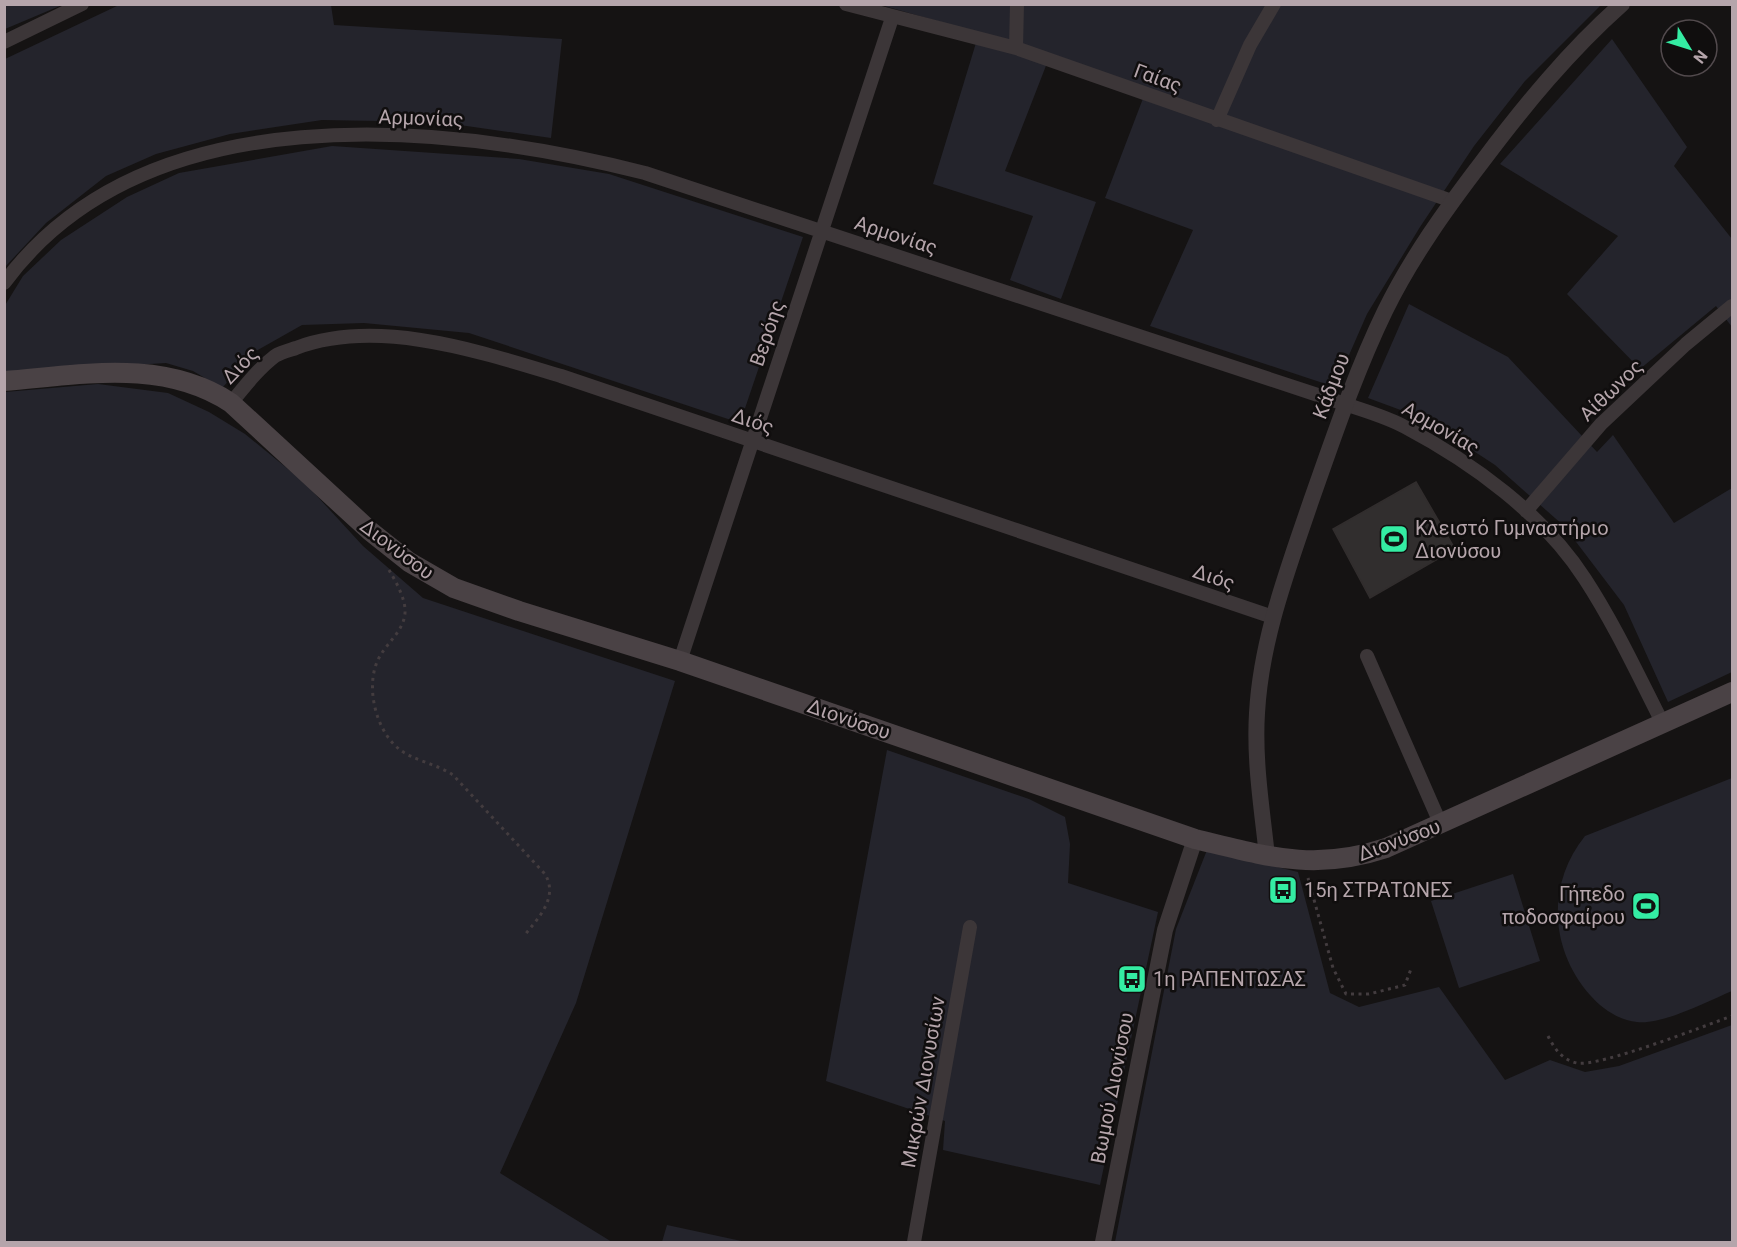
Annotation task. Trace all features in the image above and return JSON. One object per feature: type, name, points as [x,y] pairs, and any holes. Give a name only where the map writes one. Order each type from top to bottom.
[{"type":"main road","name":"Διονύσου","points":[[4,381],[126,372],[178,378],[206,388],[231,403],[370,531],[430,576],[481,599],[680,661],[1196,839],[1267,856],[1305,862],[1334,861],[1364,856],[1441,825],[1732,692]]},
{"type":"street","points":[[4,42],[82,4]]},
{"type":"street","name":"Γαίας","points":[[846,4],[892,18],[1016,48],[1452,201]]},
{"type":"street","points":[[1016,48],[1017,4]]},
{"type":"street","points":[[1217,120],[1250,45],[1274,4]]},
{"type":"street","name":"Κάδμου","points":[[1267,856],[1257,757],[1257,713],[1262,667],[1273,617],[1345,404],[1385,310],[1406,272],[1452,201],[1516,117],[1574,51],[1622,4]]},
{"type":"street","name":"Βερόης","points":[[680,661],[892,18]]},
{"type":"street","name":"Αρμονίας","points":[[4,283],[22,259],[64,222],[121,185],[165,165],[241,146],[338,135],[450,137],[583,157],[645,172],[1345,404],[1404,426],[1474,469],[1526,511],[1560,545],[1585,578],[1663,724]]},
{"type":"street","name":"Αίθωνος","points":[[1526,511],[1601,424],[1686,344],[1732,306]]},
{"type":"street","name":"Διός","points":[[231,403],[253,376],[277,355],[311,342],[355,335],[403,339],[471,350],[561,376],[1273,617]]},
{"type":"street","points":[[1367,657],[1441,825]]},
{"type":"street","name":"Βωμού Διονύσου","points":[[1103,1242],[1166,930],[1196,839]]},
{"type":"street","name":"Μικρών Διονυσίων","points":[[914,1242],[970,927]]},
{"type":"path","points":[[383,560],[402,596],[406,612],[401,627],[379,657],[372,676],[377,712],[388,736],[398,748],[440,766],[453,775],[545,874],[551,884],[550,897],[544,910],[524,936]]},
{"type":"path","points":[[1305,862],[1309,890],[1329,957],[1346,994],[1369,994],[1404,985],[1411,969]]},
{"type":"path","points":[[1548,1036],[1556,1052],[1577,1063],[1609,1059],[1732,1016]]},
{"type":"shaded area","points":[[5,4],[62,4],[62,5],[5,29]]},
{"type":"shaded area","points":[[119,5],[331,5],[334,25],[562,39],[551,138],[439,122],[322,120],[230,134],[156,154],[106,176],[46,223],[5,267],[5,59]]},
{"type":"shaded area","points":[[881,5],[1601,5],[1525,81],[1474,146],[1420,227],[1367,314],[1335,387],[1150,326],[1193,230],[1105,198],[1147,88],[1049,58],[1005,171],[1096,202],[1061,299],[1010,280],[1033,216],[933,184],[979,33]]},
{"type":"shaded area","points":[[1612,39],[1687,147],[1674,166],[1732,239],[1732,327],[1716,306],[1640,369],[1567,294],[1618,236],[1500,164]]},
{"type":"shaded area","points":[[332,146],[519,159],[609,174],[803,237],[740,423],[469,333],[364,323],[302,325],[256,351],[222,388],[193,371],[166,363],[5,373],[4,307],[23,276],[61,240],[127,197],[179,173]]},
{"type":"shaded area","points":[[1409,304],[1508,357],[1597,452],[1613,435],[1674,523],[1732,488],[1732,672],[1668,702],[1624,605],[1564,526],[1495,465],[1425,419],[1368,398]]},
{"type":"shaded area","points":[[98,384],[168,393],[209,412],[245,434],[305,483],[363,546],[423,598],[675,681],[576,1003],[500,1173],[612,1242],[5,1242],[5,392]]},
{"type":"shaded area","points":[[887,750],[1029,799],[1065,817],[1070,844],[1068,883],[1158,912],[1100,1185],[943,1150],[945,1121],[826,1081]]},
{"type":"shaded area","name":"Γήπεδο ποδοσφαίρου","points":[[1732,778],[1732,991],[1659,1020],[1637,1022],[1618,1016],[1605,1009],[1590,995],[1567,958],[1561,938],[1558,917],[1559,896],[1572,855],[1585,836]]},
{"type":"shaded area","points":[[1207,850],[1298,872],[1330,993],[1359,1007],[1439,987],[1505,1080],[1550,1060],[1585,1072],[1619,1066],[1732,1025],[1732,1242],[1115,1242],[1176,929]]},
{"type":"shaded area","points":[[1513,874],[1540,961],[1459,988],[1431,901]]},
{"type":"shaded area","points":[[667,1225],[746,1242],[662,1242]]},
{"type":"building","name":"Κλειστό Γυμναστήριο Διονύσου","points":[[1416,482],[1455,549],[1370,598],[1333,529]]},
{"type":"place","name":"Κλειστό Γυμναστήριο Διονύσου","points":[[1394,539]]},
{"type":"place","name":"15η ΣΤΡΑΤΩΝΕΣ","points":[[1283,890]]},
{"type":"place","name":"Γήπεδο ποδοσφαίρου","points":[[1646,906]]},
{"type":"place","name":"1η ΡΑΠΕΝΤΩΣΑΣ","points":[[1132,979]]}]
